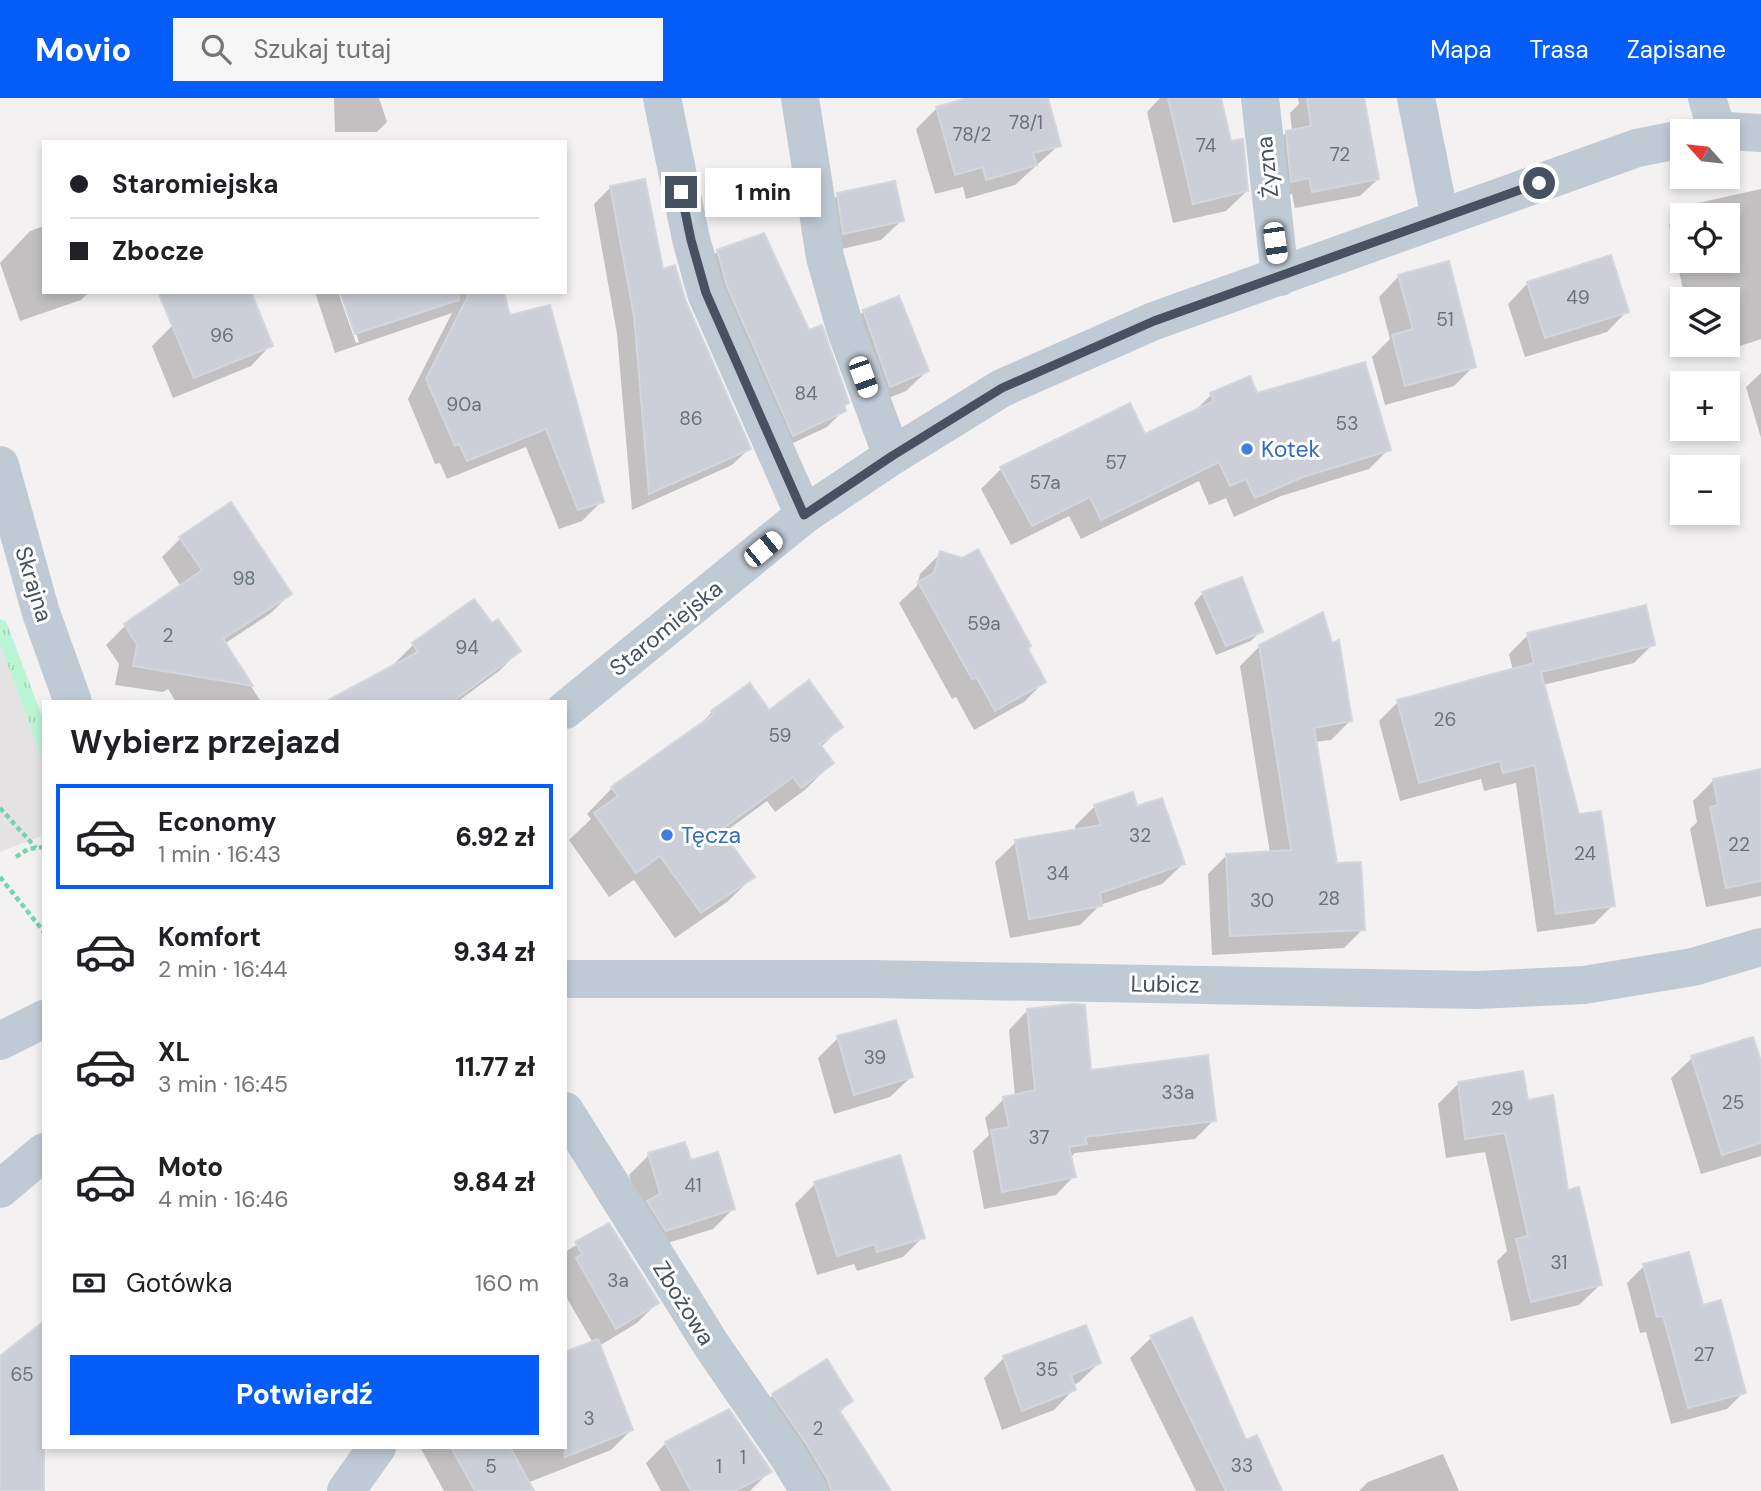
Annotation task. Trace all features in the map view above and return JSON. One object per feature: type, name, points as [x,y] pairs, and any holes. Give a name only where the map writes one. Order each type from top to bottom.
[{"type":"street","points":[[662,98],[691,240],[706,293],[804,515]]},
{"type":"street","points":[[800,98],[825,257],[845,328],[892,456]]},
{"type":"street","name":"Żyzna","points":[[1260,98],[1280,277]]},
{"type":"street","points":[[1416,98],[1440,218]]},
{"type":"street","points":[[1707,98],[1713,119]]},
{"type":"street","points":[[1740,132],[1761,133]]},
{"type":"street","name":"Staromiejska","points":[[567,708],[804,515],[892,456],[1002,388],[1154,321],[1637,148],[1670,141]]},
{"type":"street","name":"Skrajna","points":[[0,465],[41,612],[72,700]]},
{"type":"street","name":"Lubicz","points":[[567,979],[873,979],[1477,989],[1584,985],[1693,967],[1761,947]]},
{"type":"street","points":[[0,1041],[42,1020]]},
{"type":"street","name":"Zbożowa","points":[[567,1114],[712,1346],[788,1456],[808,1491]]},
{"type":"street","points":[[0,1189],[42,1154]]},
{"type":"street","points":[[346,1491],[376,1449]]},
{"type":"path","points":[[0,808],[36,848]]},
{"type":"path","points":[[16,857],[28,849],[42,847]]},
{"type":"path","points":[[0,877],[42,930]]},
{"type":"shaded area","points":[[0,644],[42,760],[42,836],[0,852]]},
{"type":"green space","points":[[0,619],[6,621],[42,717],[42,760],[0,644]]},
{"type":"building","points":[[967,98],[1048,98],[1061,146],[1033,153],[1037,165],[986,180],[983,167],[955,175],[936,107]]},
{"type":"building","points":[[1168,98],[1221,98],[1231,141],[1243,139],[1248,191],[1193,204]]},
{"type":"building","points":[[1307,98],[1364,98],[1379,179],[1312,192],[1309,178],[1291,182],[1286,131],[1311,126]]},
{"type":"building","points":[[645,179],[663,269],[675,265],[686,302],[751,449],[649,494],[634,316],[610,186]]},
{"type":"building","points":[[895,181],[904,221],[843,234],[837,193]]},
{"type":"building","points":[[764,233],[809,330],[822,325],[849,403],[844,405],[846,411],[793,436],[727,286],[717,250]]},
{"type":"building","points":[[1611,255],[1629,312],[1545,338],[1527,282]]},
{"type":"building","points":[[1449,261],[1476,367],[1405,386],[1392,335],[1413,329],[1398,275]]},
{"type":"building","points":[[159,294],[252,294],[273,346],[194,378]]},
{"type":"building","points":[[341,294],[458,294],[459,300],[355,334]]},
{"type":"building","points":[[469,294],[505,294],[510,315],[550,305],[604,502],[578,510],[546,429],[467,461],[459,444],[455,446],[426,379]]},
{"type":"building","points":[[899,296],[929,371],[890,387],[863,310]]},
{"type":"building","points":[[1365,362],[1391,450],[1303,477],[1255,498],[1246,479],[1230,486],[1219,462],[1101,520],[1090,497],[1032,526],[1000,467],[1130,403],[1145,434],[1214,401],[1210,393],[1250,376],[1257,393]]},
{"type":"building","points":[[231,502],[292,594],[223,639],[253,686],[133,666],[137,645],[124,624],[202,570],[179,537]]},
{"type":"building","points":[[978,549],[1031,646],[1028,649],[1046,682],[995,711],[977,678],[972,679],[918,582],[934,573],[940,551],[962,558]]},
{"type":"building","points":[[1242,577],[1263,632],[1226,646],[1202,592]]},
{"type":"building","points":[[474,599],[492,623],[498,619],[521,651],[455,700],[329,700],[418,652],[412,643]]},
{"type":"building","points":[[1646,605],[1655,645],[1541,672],[1579,814],[1601,811],[1615,906],[1556,914],[1535,765],[1503,773],[1500,761],[1419,783],[1397,700],[1534,663],[1527,633]]},
{"type":"building","points":[[1323,612],[1332,643],[1339,640],[1352,721],[1314,728],[1337,863],[1361,862],[1365,930],[1230,936],[1226,854],[1291,850],[1259,645]]},
{"type":"building","points":[[809,680],[843,727],[820,744],[834,763],[801,788],[793,777],[721,830],[755,877],[701,913],[660,856],[636,873],[594,813],[618,796],[611,787],[714,714],[711,711],[750,683],[769,710]]},
{"type":"building","points":[[1761,769],[1761,881],[1726,888],[1710,807],[1718,805],[1713,779]]},
{"type":"building","points":[[1133,792],[1137,806],[1162,798],[1185,864],[1100,893],[1102,906],[1029,919],[1015,840],[1101,825],[1094,805]]},
{"type":"building","points":[[1085,1005],[1091,1070],[1208,1055],[1216,1121],[1085,1137],[1087,1144],[1069,1147],[1076,1177],[1002,1192],[991,1130],[1009,1127],[1003,1097],[1035,1090],[1027,1009]]},
{"type":"building","points":[[896,1020],[913,1077],[854,1095],[837,1036]]},
{"type":"building","points":[[1753,1037],[1761,1061],[1761,1143],[1722,1155],[1691,1056]]},
{"type":"building","points":[[1523,1071],[1528,1100],[1553,1095],[1568,1190],[1579,1187],[1602,1285],[1531,1302],[1516,1239],[1528,1236],[1505,1133],[1465,1139],[1458,1082]]},
{"type":"building","points":[[685,1142],[691,1160],[718,1152],[735,1209],[666,1231],[647,1201],[660,1194],[648,1153]]},
{"type":"building","points":[[900,1155],[925,1238],[877,1252],[875,1244],[837,1256],[814,1182]]},
{"type":"building","points":[[609,1223],[659,1303],[616,1329],[576,1258],[582,1254],[575,1242]]},
{"type":"building","points":[[1689,1252],[1703,1305],[1721,1300],[1746,1393],[1688,1408],[1663,1316],[1657,1317],[1643,1264]]},
{"type":"building","points":[[1192,1317],[1246,1440],[1257,1435],[1282,1491],[1226,1491],[1150,1336]]},
{"type":"building","points":[[42,1323],[44,1491],[0,1491],[0,1356]]},
{"type":"building","points":[[1086,1325],[1101,1363],[1071,1375],[1076,1390],[1022,1411],[1003,1356]]},
{"type":"building","points":[[598,1339],[633,1430],[565,1457],[567,1449],[567,1351]]},
{"type":"building","points":[[827,1359],[853,1401],[839,1410],[891,1491],[831,1491],[828,1480],[807,1445],[772,1394]]},
{"type":"building","points":[[729,1409],[772,1472],[735,1491],[691,1491],[665,1442]]},
{"type":"building","points":[[452,1449],[511,1449],[534,1491],[475,1491]]},
{"type":"place","name":"Kotek","points":[[1247,449]]},
{"type":"place","name":"Tęcza","points":[[667,835]]},
{"type":"route","points":[[681,192],[706,293],[804,515],[892,456],[1002,388],[1154,321],[1539,183]]}]
